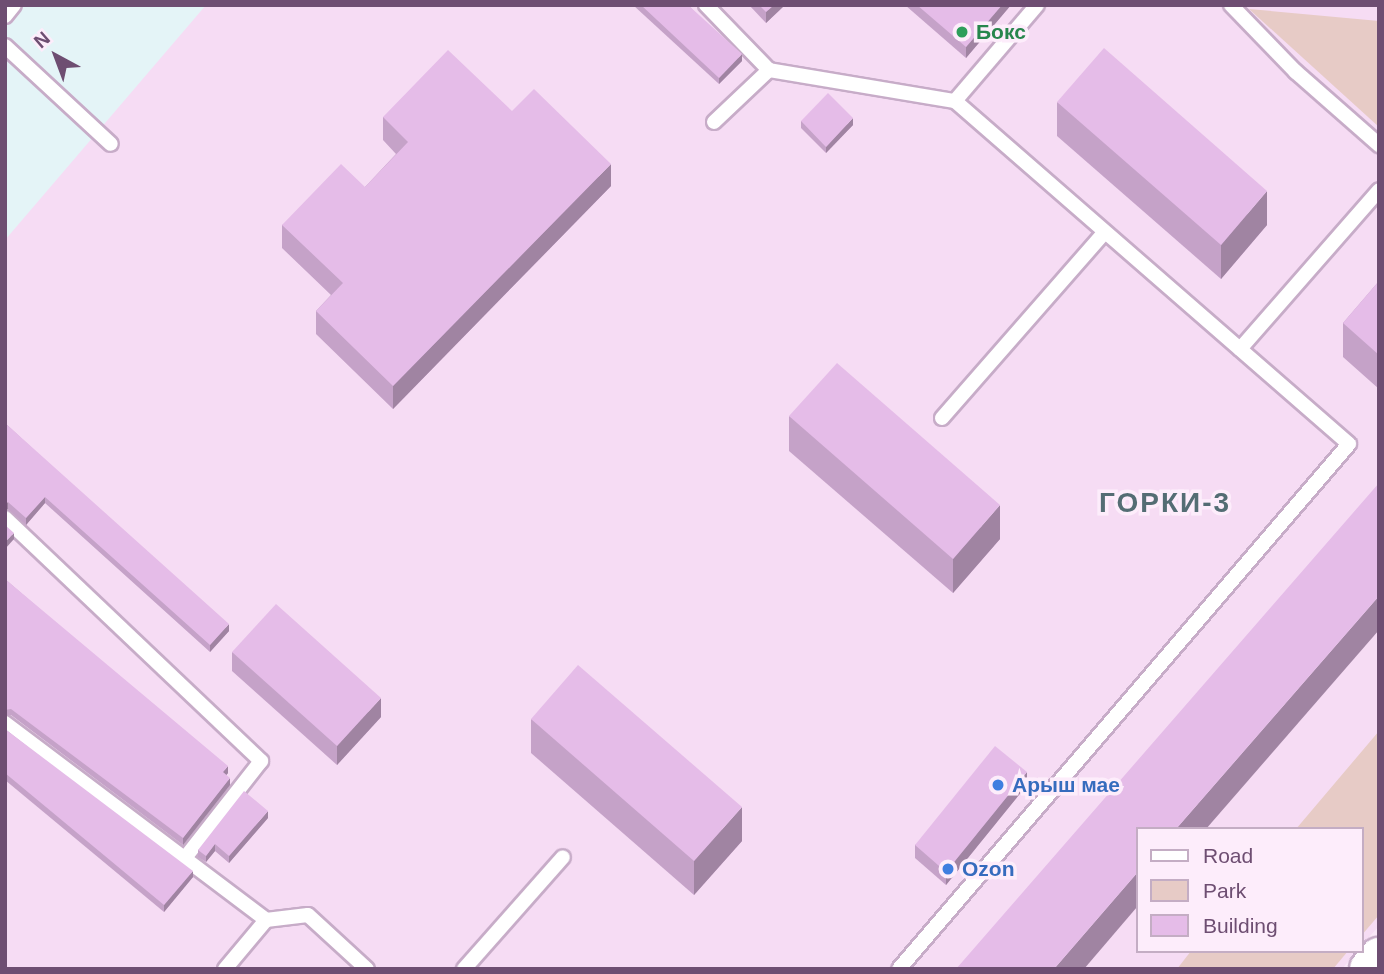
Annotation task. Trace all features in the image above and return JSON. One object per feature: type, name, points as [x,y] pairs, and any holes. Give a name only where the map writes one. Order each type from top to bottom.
[{"type":"main road","points":[[1369,969],[1379,957]]},
{"type":"lane","points":[[5,16],[14,5]]},
{"type":"lane","points":[[706,5],[769,70],[955,101],[1349,444],[899,969]]},
{"type":"lane","points":[[955,101],[1037,5]]},
{"type":"lane","points":[[1231,5],[1296,72],[1379,145]]},
{"type":"lane","points":[[5,46],[111,145]]},
{"type":"lane","points":[[713,122],[769,70]]},
{"type":"lane","points":[[1240,349],[1379,190]]},
{"type":"lane","points":[[942,418],[1105,232]]},
{"type":"lane","points":[[5,518],[261,761],[185,858]]},
{"type":"lane","points":[[5,723],[266,920]]},
{"type":"lane","points":[[464,969],[563,856]]},
{"type":"lane","points":[[225,969],[266,920],[308,915],[367,969]]},
{"type":"shaded area","points":[[5,5],[1379,5],[1379,926],[1363,944],[1363,827],[1136,827],[1136,953],[1355,953],[1342,969],[5,969]]},
{"type":"shaded area","points":[[5,5],[206,5],[5,240]]},
{"type":"green space","points":[[1249,9],[1379,21],[1379,127]]},
{"type":"green space","points":[[1379,731],[1379,915],[1363,934],[1363,827],[1298,827]]},
{"type":"green space","points":[[1189,953],[1346,953],[1333,969],[1177,969]]},
{"type":"building","points":[[641,5],[688,5],[742,54],[719,78]]},
{"type":"building","points":[[759,5],[774,5],[766,12]]},
{"type":"building","name":"Бокс","points":[[917,5],[1002,5],[966,47]]},
{"type":"building","points":[[1104,48],[1267,191],[1221,245],[1057,102]]},
{"type":"building","points":[[448,50],[512,111],[534,89],[611,164],[393,386],[316,311],[343,283],[282,225],[341,164],[365,187],[408,142],[383,117]]},
{"type":"building","points":[[828,93],[853,118],[826,147],[801,121]]},
{"type":"building","points":[[1379,281],[1379,355],[1343,323]]},
{"type":"building","points":[[837,363],[1000,505],[953,559],[789,416]]},
{"type":"building","points":[[5,423],[229,624],[210,645],[45,497],[26,518],[8,502],[5,504]]},
{"type":"building","points":[[1379,483],[1379,596],[1178,827],[1136,827],[1136,874],[1054,969],[956,969]]},
{"type":"building","points":[[5,525],[14,533],[5,542]]},
{"type":"building","points":[[5,579],[228,766],[223,772],[230,778],[183,838],[11,709],[5,710]]},
{"type":"building","points":[[276,604],[381,698],[337,746],[232,652]]},
{"type":"building","points":[[578,665],[742,807],[694,861],[531,719]]},
{"type":"building","points":[[5,729],[193,871],[164,905],[5,773]]},
{"type":"building","points":[[995,746],[1027,772],[946,872],[915,845]]},
{"type":"building","points":[[244,791],[268,811],[229,856],[215,844],[206,856],[198,850]]},
{"type":"place","name":"Бокс","points":[[962,32]]},
{"type":"place","name":"Арыш мае","points":[[998,785]]},
{"type":"place","name":"Ozon","points":[[948,869]]},
{"type":"district","name":"ГОРКИ-3","points":[[1165,503]]}]
